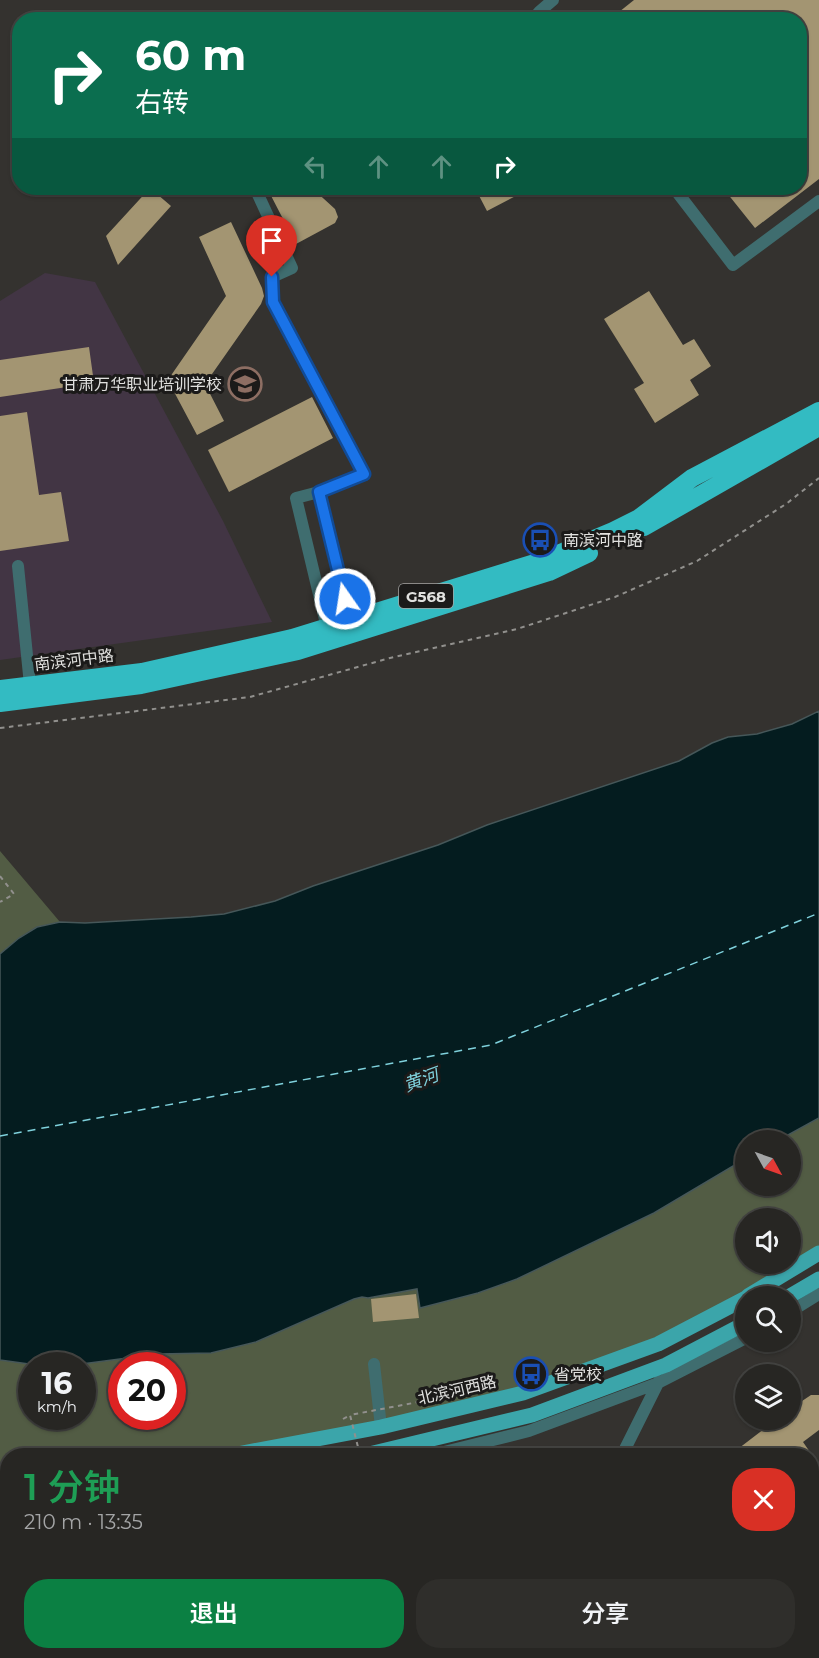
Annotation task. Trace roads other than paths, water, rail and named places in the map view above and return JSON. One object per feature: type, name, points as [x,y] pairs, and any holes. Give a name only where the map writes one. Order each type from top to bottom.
[{"type":"highway","name":"南滨河中路","points":[[0,689],[142,672],[292,639],[541,561],[639,518],[692,478],[819,411]]},
{"type":"highway","name":"南滨河中路","points":[[0,703],[141,685],[298,651],[549,572],[643,527],[819,427]]},
{"type":"main road","name":"北滨河西路","points":[[765,1286],[819,1253]]},
{"type":"main road","points":[[801,1289],[819,1278]]},
{"type":"main road","name":"北滨河西路","points":[[269,1448],[381,1427],[524,1393],[658,1344],[735,1303]]},
{"type":"main road","points":[[412,1448],[532,1415],[666,1365],[735,1329]]},
{"type":"street","points":[[538,12],[553,0]]},
{"type":"street","points":[[258,195],[292,268],[272,277],[273,302],[364,474],[319,492],[296,498],[327,628]]},
{"type":"street","points":[[679,195],[733,265],[819,201]]},
{"type":"street","points":[[319,492],[350,620]]},
{"type":"street","points":[[18,566],[30,685]]},
{"type":"street","points":[[801,1305],[819,1294]]},
{"type":"street","points":[[461,1448],[530,1431],[658,1383],[735,1344]]},
{"type":"street","points":[[374,1364],[381,1427]]},
{"type":"street","points":[[626,1448],[666,1365]]},
{"type":"water","name":"黄河","points":[[819,711],[819,1118],[797,1130],[735,1130],[735,1165],[654,1213],[517,1279],[478,1293],[420,1308],[417,1289],[368,1298],[362,1297],[256,1342],[211,1353],[108,1352],[108,1361],[96,1362],[96,1352],[18,1352],[18,1362],[0,1360],[0,954],[19,938],[37,927],[60,922],[85,923],[224,914],[275,901],[313,886],[438,845],[487,825],[679,761],[728,737],[757,734],[792,724]]},
{"type":"place","name":"甘肃万华职业培训学校","points":[[245,384]]},
{"type":"place","name":"南滨河中路","points":[[540,540]]},
{"type":"place","name":"省党校","points":[[531,1374]]}]
